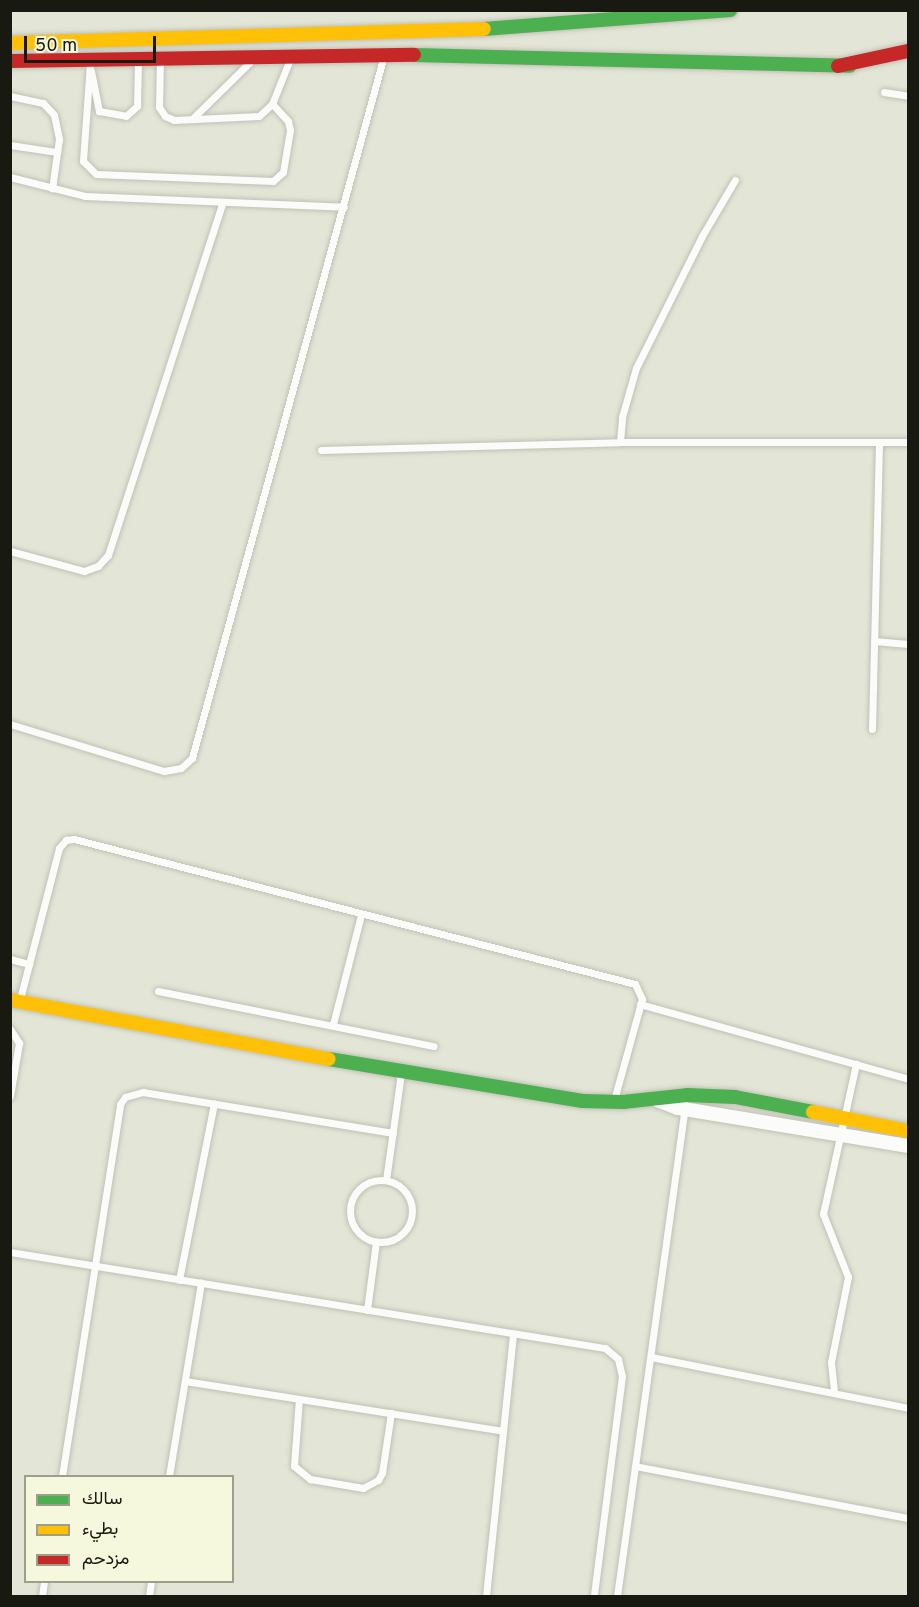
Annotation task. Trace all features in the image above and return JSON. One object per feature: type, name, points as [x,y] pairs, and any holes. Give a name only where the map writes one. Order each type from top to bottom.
[{"type":"main road","points":[[10,43],[506,28],[730,10]]},
{"type":"main road","points":[[838,66],[909,51]]},
{"type":"main road","points":[[10,61],[90,61],[138,57],[290,58],[384,54],[838,66],[909,62]]},
{"type":"main road","points":[[15,1001],[402,1071],[613,1103],[687,1095],[735,1097],[909,1131]]},
{"type":"street","points":[[657,1100],[685,1108],[909,1146]]},
{"type":"lane","points":[[10,724],[164,771],[181,768],[192,758],[384,54]]},
{"type":"lane","points":[[90,61],[99,111],[126,116],[137,106],[138,57]]},
{"type":"lane","points":[[160,57],[161,112],[169,119],[253,117],[272,104],[290,58]]},
{"type":"lane","points":[[192,119],[254,58]]},
{"type":"lane","points":[[90,61],[83,161],[96,174],[273,181],[283,172],[290,130],[288,121],[272,104]]},
{"type":"lane","points":[[884,92],[909,96]]},
{"type":"lane","points":[[10,96],[29,97],[49,108],[59,131],[52,189]]},
{"type":"lane","points":[[10,145],[57,152]]},
{"type":"lane","points":[[10,177],[85,196],[344,207]]},
{"type":"lane","points":[[620,442],[622,417],[636,368],[702,236],[735,180]]},
{"type":"lane","points":[[10,551],[84,571],[99,566],[108,555],[223,202]]},
{"type":"lane","points":[[321,450],[620,442],[909,442]]},
{"type":"lane","points":[[872,729],[879,442]]},
{"type":"lane","points":[[874,641],[909,644]]},
{"type":"lane","points":[[15,1001],[29,964],[59,849],[70,839],[630,982],[640,988],[640,1004],[613,1103]]},
{"type":"lane","points":[[333,1024],[362,915]]},
{"type":"lane","points":[[10,959],[29,964]]},
{"type":"lane","points":[[158,991],[333,1024],[434,1046]]},
{"type":"lane","points":[[640,1004],[909,1079]]},
{"type":"lane","points":[[10,1029],[19,1043],[10,1096]]},
{"type":"lane","points":[[834,1391],[831,1362],[848,1277],[823,1214],[837,1133],[856,1064]]},
{"type":"lane","points":[[386,1180],[402,1071]]},
{"type":"lane","points":[[62,1475],[120,1104],[125,1097],[143,1092],[393,1132]]},
{"type":"lane","points":[[179,1280],[214,1103]]},
{"type":"lane","points":[[617,1596],[685,1108]]},
{"type":"lane","points":[[386,1180],[408,1194],[411,1220],[394,1240],[376,1242],[360,1234],[350,1211],[361,1187],[386,1180]]},
{"type":"lane","points":[[367,1310],[376,1242]]},
{"type":"lane","points":[[10,1252],[605,1348],[621,1367],[594,1596]]},
{"type":"lane","points":[[169,1475],[201,1283]]},
{"type":"lane","points":[[486,1596],[513,1333]]},
{"type":"lane","points":[[651,1357],[834,1391],[909,1408]]},
{"type":"lane","points":[[185,1381],[503,1431]]},
{"type":"lane","points":[[299,1399],[294,1466],[310,1479],[363,1488],[378,1480],[382,1473],[391,1413]]},
{"type":"lane","points":[[635,1466],[909,1518]]},
{"type":"traffic: fast","points":[[484,29],[730,10]]},
{"type":"traffic: fast","points":[[414,55],[850,66]]},
{"type":"traffic: fast","points":[[329,1059],[583,1101],[623,1102],[687,1095],[735,1097],[813,1112]]},
{"type":"traffic: slow","points":[[10,43],[484,29]]},
{"type":"traffic: slow","points":[[10,1000],[329,1059]]},
{"type":"traffic: slow","points":[[813,1112],[908,1131]]},
{"type":"traffic: jam","points":[[838,66],[908,51]]},
{"type":"traffic: jam","points":[[10,61],[414,55]]}]
